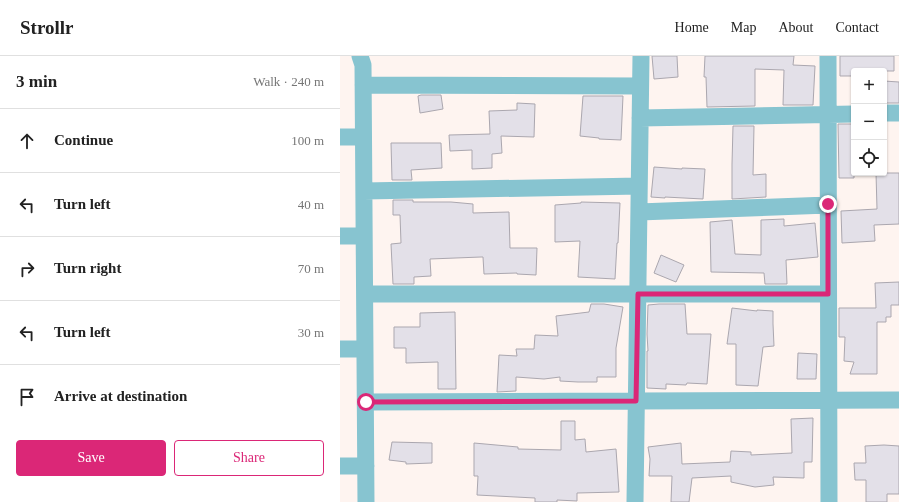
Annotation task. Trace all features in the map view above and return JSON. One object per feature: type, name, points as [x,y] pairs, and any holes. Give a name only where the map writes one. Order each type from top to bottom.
[{"type":"street","points":[[635,502],[641,56]]},
{"type":"street","points":[[828,56],[829,502]]},
{"type":"street","points":[[363,59],[366,502]]},
{"type":"street","points":[[363,85],[640,86]]},
{"type":"street","points":[[887,113],[899,113]]},
{"type":"street","points":[[640,118],[851,114]]},
{"type":"street","points":[[340,137],[363,137]]},
{"type":"street","points":[[364,191],[639,186]]},
{"type":"street","points":[[639,212],[828,204]]},
{"type":"street","points":[[340,236],[364,236]]},
{"type":"street","points":[[364,294],[828,294]]},
{"type":"street","points":[[340,349],[365,349]]},
{"type":"street","points":[[366,402],[899,400]]},
{"type":"street","points":[[340,466],[366,466]]},
{"type":"building","points":[[652,56],[677,56],[678,77],[654,79]]},
{"type":"building","points":[[705,56],[794,56],[793,65],[815,66],[813,105],[783,105],[784,70],[755,69],[755,106],[707,107],[706,77],[704,77]]},
{"type":"building","points":[[840,56],[894,56],[894,71],[887,71],[887,68],[851,68],[851,76],[840,76]]},
{"type":"building","points":[[887,81],[899,82],[899,103],[887,103]]},
{"type":"building","points":[[441,95],[443,109],[420,113],[418,96]]},
{"type":"building","points":[[583,96],[623,96],[621,140],[580,136]]},
{"type":"building","points":[[517,103],[535,104],[534,137],[501,136],[502,153],[492,154],[492,168],[472,169],[472,150],[450,151],[449,135],[490,134],[489,111],[517,110]]},
{"type":"building","points":[[838,124],[851,124],[851,176],[854,176],[854,178],[839,178]]},
{"type":"building","points":[[733,126],[754,126],[753,175],[766,174],[766,197],[732,199]]},
{"type":"building","points":[[391,143],[441,143],[442,168],[411,170],[412,180],[392,180]]},
{"type":"building","points":[[654,167],[705,169],[703,199],[651,197]]},
{"type":"building","points":[[887,173],[899,173],[899,224],[874,225],[875,241],[842,243],[841,211],[877,209],[876,176],[887,176]]},
{"type":"building","points":[[393,200],[473,204],[473,213],[509,212],[510,248],[537,248],[536,275],[517,273],[484,274],[483,257],[430,259],[431,276],[414,277],[414,284],[393,284],[391,244],[401,243],[400,215],[393,215]]},
{"type":"building","points":[[581,202],[620,203],[615,279],[578,277],[580,241],[555,242],[555,205]]},
{"type":"building","points":[[784,219],[784,226],[815,223],[818,257],[786,260],[787,284],[765,284],[764,273],[711,272],[710,222],[732,220],[735,254],[761,255],[761,220]]},
{"type":"building","points":[[661,255],[684,265],[676,282],[654,273]]},
{"type":"building","points":[[899,282],[899,305],[891,305],[891,317],[886,317],[886,322],[877,322],[877,374],[850,374],[854,362],[844,361],[845,337],[839,337],[839,308],[876,308],[875,283]]},
{"type":"building","points":[[591,304],[604,304],[623,307],[616,348],[616,377],[597,377],[597,382],[578,382],[560,381],[560,377],[544,379],[516,377],[516,391],[497,392],[499,355],[517,356],[516,349],[534,349],[535,335],[558,336],[556,316],[589,312]]},
{"type":"building","points":[[685,304],[687,334],[711,334],[707,384],[666,384],[666,389],[647,388],[648,305]]},
{"type":"building","points":[[732,308],[773,311],[774,346],[763,347],[758,386],[736,385],[736,344],[727,344]]},
{"type":"building","points":[[455,312],[456,389],[438,389],[438,362],[406,363],[406,348],[394,348],[394,327],[420,327],[420,313]]},
{"type":"building","points":[[798,353],[817,354],[816,379],[797,379]]},
{"type":"building","points":[[813,418],[812,462],[804,462],[804,478],[773,477],[774,485],[755,487],[731,482],[731,476],[692,478],[689,502],[671,502],[672,476],[649,476],[650,459],[648,447],[681,443],[682,464],[730,462],[731,451],[751,452],[751,455],[792,453],[791,419]]},
{"type":"building","points":[[561,421],[575,421],[575,440],[585,439],[586,452],[616,449],[619,492],[577,493],[577,501],[557,500],[557,502],[535,502],[535,498],[477,495],[478,476],[474,476],[474,443],[518,447],[518,449],[561,450]]},
{"type":"building","points":[[392,442],[432,443],[432,463],[406,464],[406,462],[389,460]]},
{"type":"building","points":[[865,446],[899,446],[899,494],[887,494],[887,502],[866,502],[866,480],[855,480],[854,463],[866,463]]},
{"type":"route","points":[[366,402],[636,401],[638,294],[828,294],[828,204]]}]
